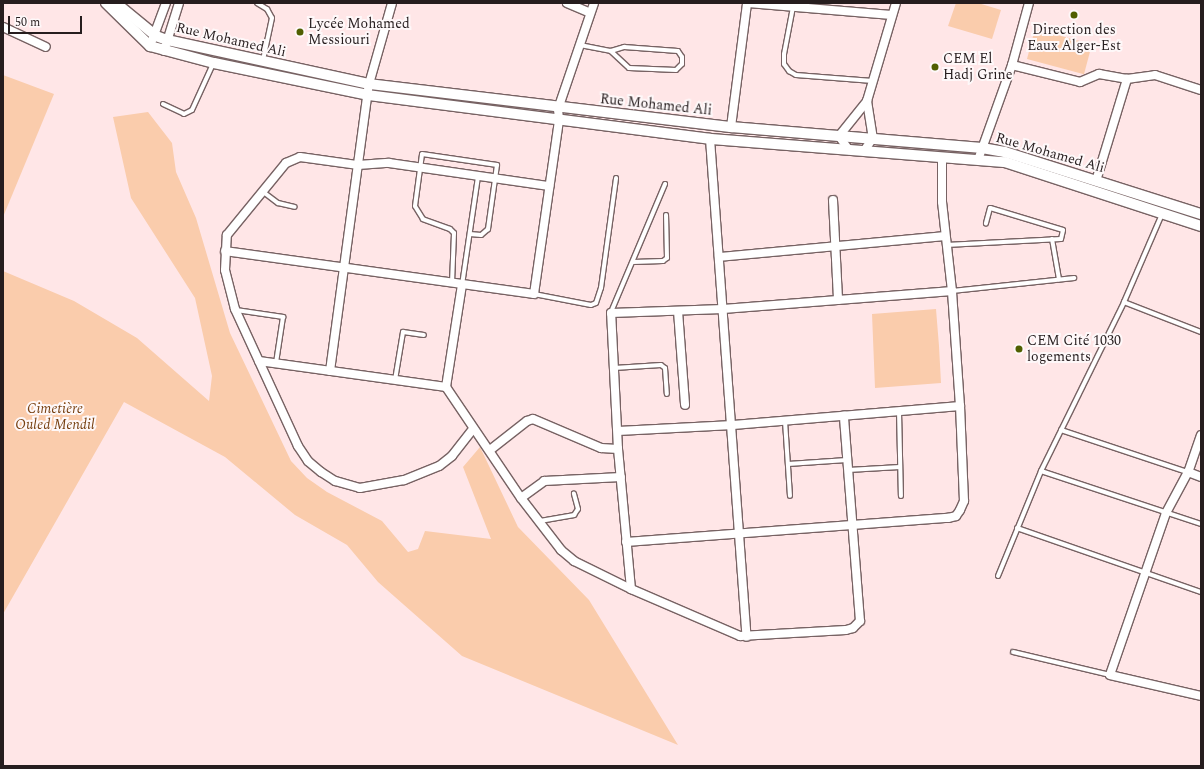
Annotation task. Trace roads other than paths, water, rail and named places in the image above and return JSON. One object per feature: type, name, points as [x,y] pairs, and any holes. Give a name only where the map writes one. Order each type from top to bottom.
[{"type":"street","points":[[106,3],[150,46],[164,51],[368,95],[710,139],[1005,162],[1201,226]]},
{"type":"street","name":"Rue Mohamed Ali","points":[[116,3],[156,36],[167,40],[369,84],[558,109],[731,127],[982,148],[1005,152],[1201,214]]},
{"type":"street","points":[[150,46],[156,36],[166,3]]},
{"type":"street","points":[[164,51],[179,3]]},
{"type":"street","points":[[330,371],[369,84],[392,3]]},
{"type":"street","points":[[566,3],[590,13]]},
{"type":"street","points":[[225,251],[344,269],[534,294],[559,120],[558,109],[594,3]]},
{"type":"street","points":[[731,127],[747,3],[793,7],[806,6],[892,15]]},
{"type":"street","points":[[849,150],[839,136],[867,101],[896,3]]},
{"type":"street","points":[[978,160],[1012,65],[1029,3]]},
{"type":"street","points":[[3,27],[46,46]]},
{"type":"street","points":[[1012,65],[1080,82],[1099,74],[1126,79],[1155,75],[1201,90]]},
{"type":"street","points":[[1096,181],[1126,79]]},
{"type":"street","points":[[864,151],[873,138],[867,101]]},
{"type":"street","points":[[710,139],[733,425],[747,637]]},
{"type":"street","points":[[626,542],[740,535],[956,516],[964,501],[960,406],[952,290],[944,236],[942,156]]},
{"type":"street","points":[[474,429],[452,456],[426,473],[383,486],[347,486],[335,481],[308,461],[298,446],[235,310],[229,291],[225,251],[228,235],[233,225],[262,191],[286,163],[293,159],[310,157],[358,165],[389,163],[549,186]]},
{"type":"street","points":[[833,200],[838,300]]},
{"type":"street","points":[[719,257],[944,236]]},
{"type":"street","points":[[462,285],[446,387],[521,498],[539,522],[561,550],[574,561],[630,589],[733,634],[747,637],[846,630],[857,625],[860,621],[844,416]]},
{"type":"street","points":[[630,589],[618,449],[611,313],[724,309],[952,290]]},
{"type":"street","points":[[678,311],[685,405]]},
{"type":"street","points":[[259,361],[446,387]]},
{"type":"street","points":[[618,431],[733,425],[960,406]]},
{"type":"street","points":[[490,450],[527,421],[533,419],[602,448],[618,449]]},
{"type":"street","points":[[1201,435],[1188,472],[1166,513],[1110,675],[1201,696]]},
{"type":"street","points":[[1188,472],[1201,477]]},
{"type":"street","points":[[521,498],[544,481],[621,477]]},
{"type":"lane","points":[[257,3],[267,9],[272,18],[263,62]]},
{"type":"lane","points":[[793,7],[784,54],[784,64],[789,71],[796,75],[873,81]]},
{"type":"lane","points":[[579,45],[611,51],[624,47],[678,51],[682,57],[682,64],[676,70],[629,68],[611,51]]},
{"type":"lane","points":[[163,104],[184,114],[192,110],[214,63]]},
{"type":"lane","points":[[452,283],[454,233],[450,229],[423,219],[418,214],[415,206],[418,168],[422,154],[497,165],[488,229],[481,235],[470,234]]},
{"type":"lane","points":[[462,285],[478,176]]},
{"type":"lane","points":[[534,294],[590,305],[596,303],[602,288],[616,178]]},
{"type":"lane","points":[[611,313],[665,184]]},
{"type":"lane","points":[[262,191],[278,203],[295,207]]},
{"type":"lane","points":[[946,245],[1060,239],[1063,230],[990,208],[986,223]]},
{"type":"lane","points":[[998,576],[1041,471],[1124,302],[1162,213]]},
{"type":"lane","points":[[633,262],[663,262],[667,258],[666,216]]},
{"type":"lane","points":[[1052,239],[1059,279]]},
{"type":"lane","points":[[952,290],[1074,278]]},
{"type":"lane","points":[[1124,302],[1201,332]]},
{"type":"lane","points":[[235,310],[283,317],[276,363]]},
{"type":"lane","points":[[395,380],[403,332],[424,335]]},
{"type":"lane","points":[[614,368],[660,365],[665,368],[667,394]]},
{"type":"lane","points":[[899,411],[901,496]]},
{"type":"lane","points":[[785,421],[790,496]]},
{"type":"lane","points":[[1061,430],[1188,472]]},
{"type":"lane","points":[[788,464],[847,460]]},
{"type":"lane","points":[[848,470],[900,467]]},
{"type":"lane","points":[[1041,471],[1201,524]]},
{"type":"lane","points":[[539,522],[574,515],[578,509],[574,494]]},
{"type":"lane","points":[[1017,528],[1201,592]]},
{"type":"lane","points":[[1013,652],[1110,675]]},
{"type":"place","name":"Direction des Eaux Alger-Est","points":[[1074,15]]},
{"type":"place","name":"Lycée Mohamed Messiouri","points":[[300,32]]},
{"type":"place","name":"CEM El Hadj Grine","points":[[935,67]]},
{"type":"place","name":"CEM Cité 1030 logements","points":[[1019,349]]},
{"type":"park label","name":"Cimetière Ouled Mendil","points":[[55,418]]}]
